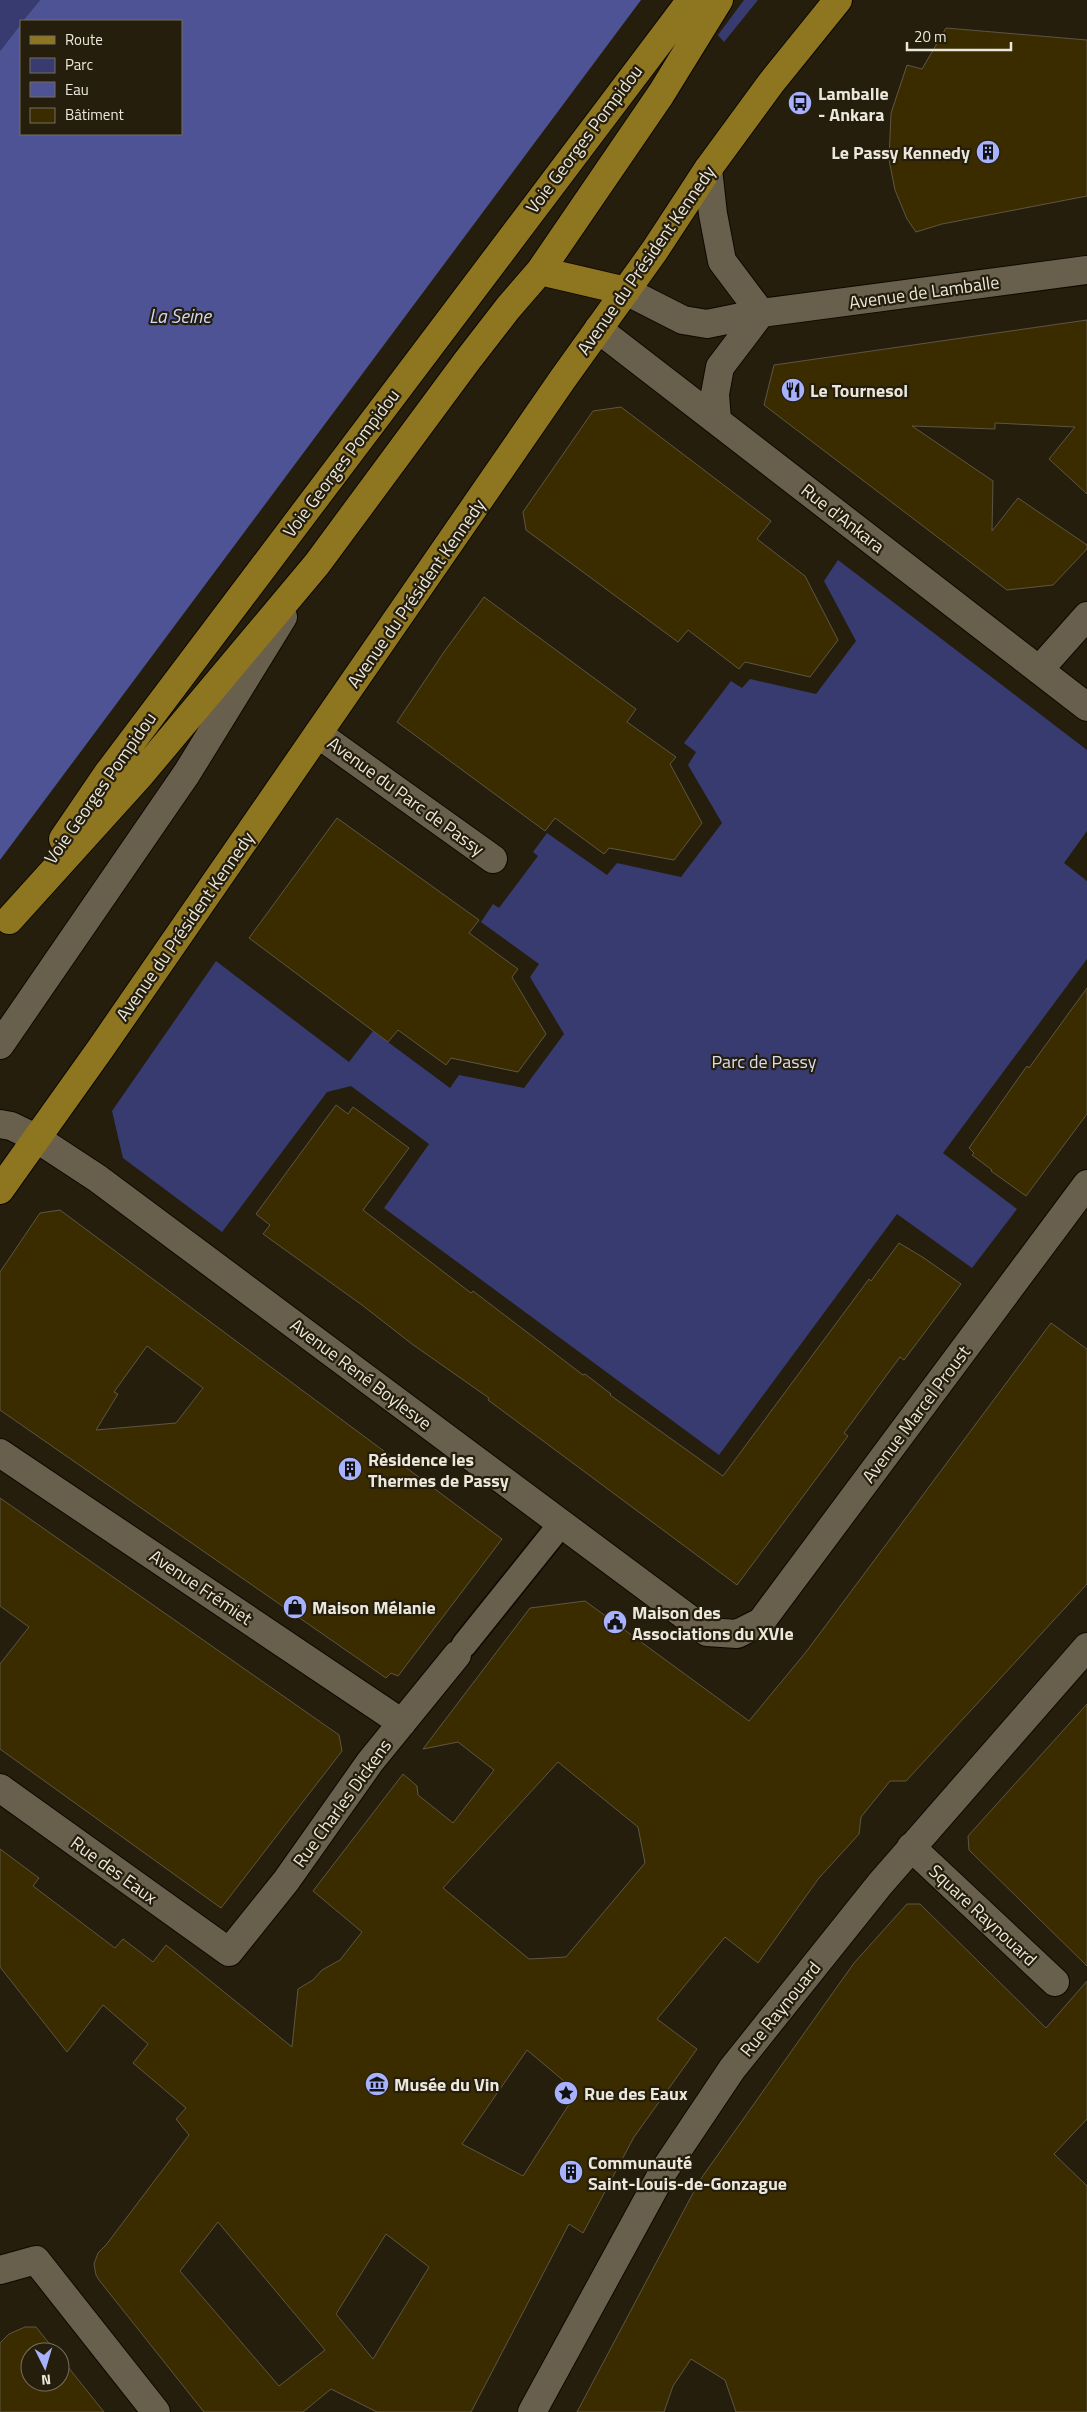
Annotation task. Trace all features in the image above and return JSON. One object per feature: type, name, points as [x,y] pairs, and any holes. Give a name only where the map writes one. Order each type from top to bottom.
[{"type":"main road","name":"Voie Georges Pompidou","points":[[5,926],[108,772],[691,0]]},
{"type":"main road","points":[[5,926],[141,774],[317,564],[467,361],[508,308],[540,271],[661,94],[719,0]]},
{"type":"main road","name":"Avenue du Président Kennedy","points":[[0,1190],[101,1048],[626,291],[708,169],[771,83],[838,0]]},
{"type":"main road","points":[[540,271],[626,291]]},
{"type":"street","points":[[708,169],[713,214],[722,261],[760,313],[720,367],[715,394],[717,420]]},
{"type":"street","name":"Avenue de Lamballe","points":[[626,291],[683,320],[707,324],[760,313],[1087,270]]},
{"type":"street","name":"Rue d'Ankara","points":[[598,329],[1087,707]]},
{"type":"street","points":[[0,1045],[187,772],[317,564]]},
{"type":"street","points":[[1039,670],[1087,616]]},
{"type":"street","name":"Avenue du Parc de Passy","points":[[318,734],[492,859]]},
{"type":"street","name":"Avenue René Boylesve","points":[[0,1124],[10,1126],[36,1138],[97,1178],[707,1632],[737,1634]]},
{"type":"street","name":"Avenue Marcel Proust","points":[[737,1634],[762,1622],[1087,1184]]},
{"type":"street","name":"Avenue Frémiet","points":[[0,1453],[402,1722]]},
{"type":"street","points":[[460,1650],[561,1524]]},
{"type":"street","name":"Rue Raynouard","points":[[532,2412],[663,2172],[732,2069],[911,1847],[1087,1647]]},
{"type":"street","name":"Rue Charles Dickens","points":[[229,1952],[286,1882],[370,1762],[460,1650]]},
{"type":"street","name":"Rue des Eaux","points":[[0,1788],[229,1952]]},
{"type":"street","name":"Square Raynouard","points":[[911,1847],[1055,1982]]},
{"type":"street","points":[[0,2270],[36,2260],[156,2412]]},
{"type":"green space","points":[[0,0],[40,0],[24,20],[20,20],[20,26],[0,51]]},
{"type":"green space","points":[[744,0],[758,0],[724,42],[718,35]]},
{"type":"green space","name":"Parc de Passy","points":[[838,560],[1087,750],[1087,831],[1064,863],[1087,881],[1087,959],[943,1153],[1017,1209],[972,1268],[897,1214],[719,1455],[384,1208],[429,1144],[351,1086],[327,1092],[222,1232],[123,1158],[112,1111],[216,961],[349,1062],[373,1031],[450,1088],[459,1075],[524,1088],[564,1034],[530,977],[539,964],[481,922],[493,904],[499,908],[538,856],[533,852],[547,833],[607,875],[617,863],[681,877],[722,823],[688,765],[696,752],[684,743],[731,681],[742,688],[750,679],[816,694],[856,641],[824,581]]},
{"type":"water","name":"La Seine","points":[[40,0],[641,0],[0,860],[0,51],[20,25],[20,135],[182,135],[182,20],[24,20]]},
{"type":"building","name":"Le Passy Kennedy","points":[[946,28],[1087,40],[1087,196],[942,224],[916,232],[907,219],[895,190],[889,160],[891,113],[907,65],[922,69]]},
{"type":"building","points":[[1087,320],[1087,494],[1049,459],[1075,427],[995,423],[995,429],[912,426],[993,481],[992,531],[1018,498],[1087,545],[1087,549],[1053,585],[1007,590],[764,405],[774,365]]},
{"type":"building","points":[[621,407],[771,521],[757,539],[805,576],[838,640],[810,677],[745,662],[739,669],[688,630],[678,642],[526,530],[523,512],[593,411]]},
{"type":"building","points":[[484,597],[636,709],[627,722],[676,757],[670,764],[702,823],[674,860],[609,848],[604,854],[555,818],[545,831],[397,722]]},
{"type":"building","points":[[337,818],[479,920],[469,933],[518,969],[512,977],[546,1034],[518,1072],[451,1058],[446,1065],[398,1030],[388,1042],[249,938]]},
{"type":"building","points":[[1087,988],[1087,1114],[1026,1196],[972,1155],[974,1153],[969,1148],[1027,1066],[1029,1068]]},
{"type":"building","points":[[336,1105],[348,1114],[353,1107],[409,1148],[363,1210],[471,1293],[473,1291],[583,1375],[585,1374],[610,1395],[723,1476],[869,1279],[871,1281],[899,1243],[961,1284],[904,1360],[900,1357],[844,1433],[848,1436],[737,1585],[488,1400],[489,1398],[412,1344],[362,1305],[263,1234],[270,1225],[256,1214]]},
{"type":"building","points":[[60,1210],[502,1539],[398,1676],[391,1673],[386,1678],[0,1410],[0,1272],[40,1213]],"holes":[[[147,1346],[203,1388],[176,1423],[96,1430],[118,1394],[114,1392]]]},
{"type":"building","points":[[1051,1323],[1087,1349],[1087,1584],[906,1781],[890,1781],[861,1817],[859,1834],[819,1878],[758,1963],[725,1937],[657,2019],[697,2049],[634,2137],[583,2233],[569,2224],[471,2412],[377,2412],[331,2389],[303,2412],[204,2412],[99,2280],[94,2264],[98,2253],[189,2135],[176,2119],[186,2108],[133,2063],[148,2044],[103,2005],[67,2052],[0,1967],[0,1849],[39,1878],[33,1886],[115,1948],[123,1939],[153,1962],[166,1945],[292,2047],[298,1989],[313,1980],[322,1970],[340,1960],[362,1932],[313,1891],[403,1774],[417,1786],[418,1795],[453,1823],[494,1770],[458,1742],[423,1749],[530,1608],[585,1601],[749,1721],[806,1652]],"holes":[[[558,1762],[638,1827],[645,1863],[566,1957],[529,1959],[443,1888]],[[527,2050],[577,2092],[523,2176],[462,2144]],[[218,2222],[325,2350],[279,2386],[180,2271]],[[386,2234],[429,2267],[373,2359],[336,2314]]]},
{"type":"building","points":[[0,1498],[339,1735],[342,1751],[221,1908],[0,1749],[0,1664],[29,1627],[0,1606]]},
{"type":"building","points":[[1087,1704],[1087,1966],[969,1850],[968,1836]]},
{"type":"building","points":[[907,1904],[920,1904],[1046,2028],[1087,1981],[1087,2119],[1054,2154],[1087,2186],[1087,2412],[736,2412],[725,2380],[691,2359],[673,2386],[664,2412],[577,2412],[700,2180],[854,1963]]},
{"type":"building","points":[[25,2327],[36,2327],[48,2342],[20,2342],[20,2392],[70,2392],[70,2370],[104,2412],[0,2412],[0,2343],[9,2334]]},
{"type":"place","name":"Lamballe - Ankara","points":[[800,103]]},
{"type":"place","name":"Le Passy Kennedy","points":[[988,152]]},
{"type":"place","name":"Le Tournesol","points":[[793,390]]},
{"type":"place","name":"Résidence les Thermes de Passy","points":[[350,1469]]},
{"type":"place","name":"Maison Mélanie","points":[[295,1607]]},
{"type":"place","name":"Maison des Associations du XVIe","points":[[615,1622]]},
{"type":"place","name":"Musée du Vin","points":[[377,2084]]},
{"type":"place","name":"Rue des Eaux","points":[[566,2093]]},
{"type":"place","name":"Communauté Saint-Louis-de-Gonzague","points":[[571,2172]]}]
